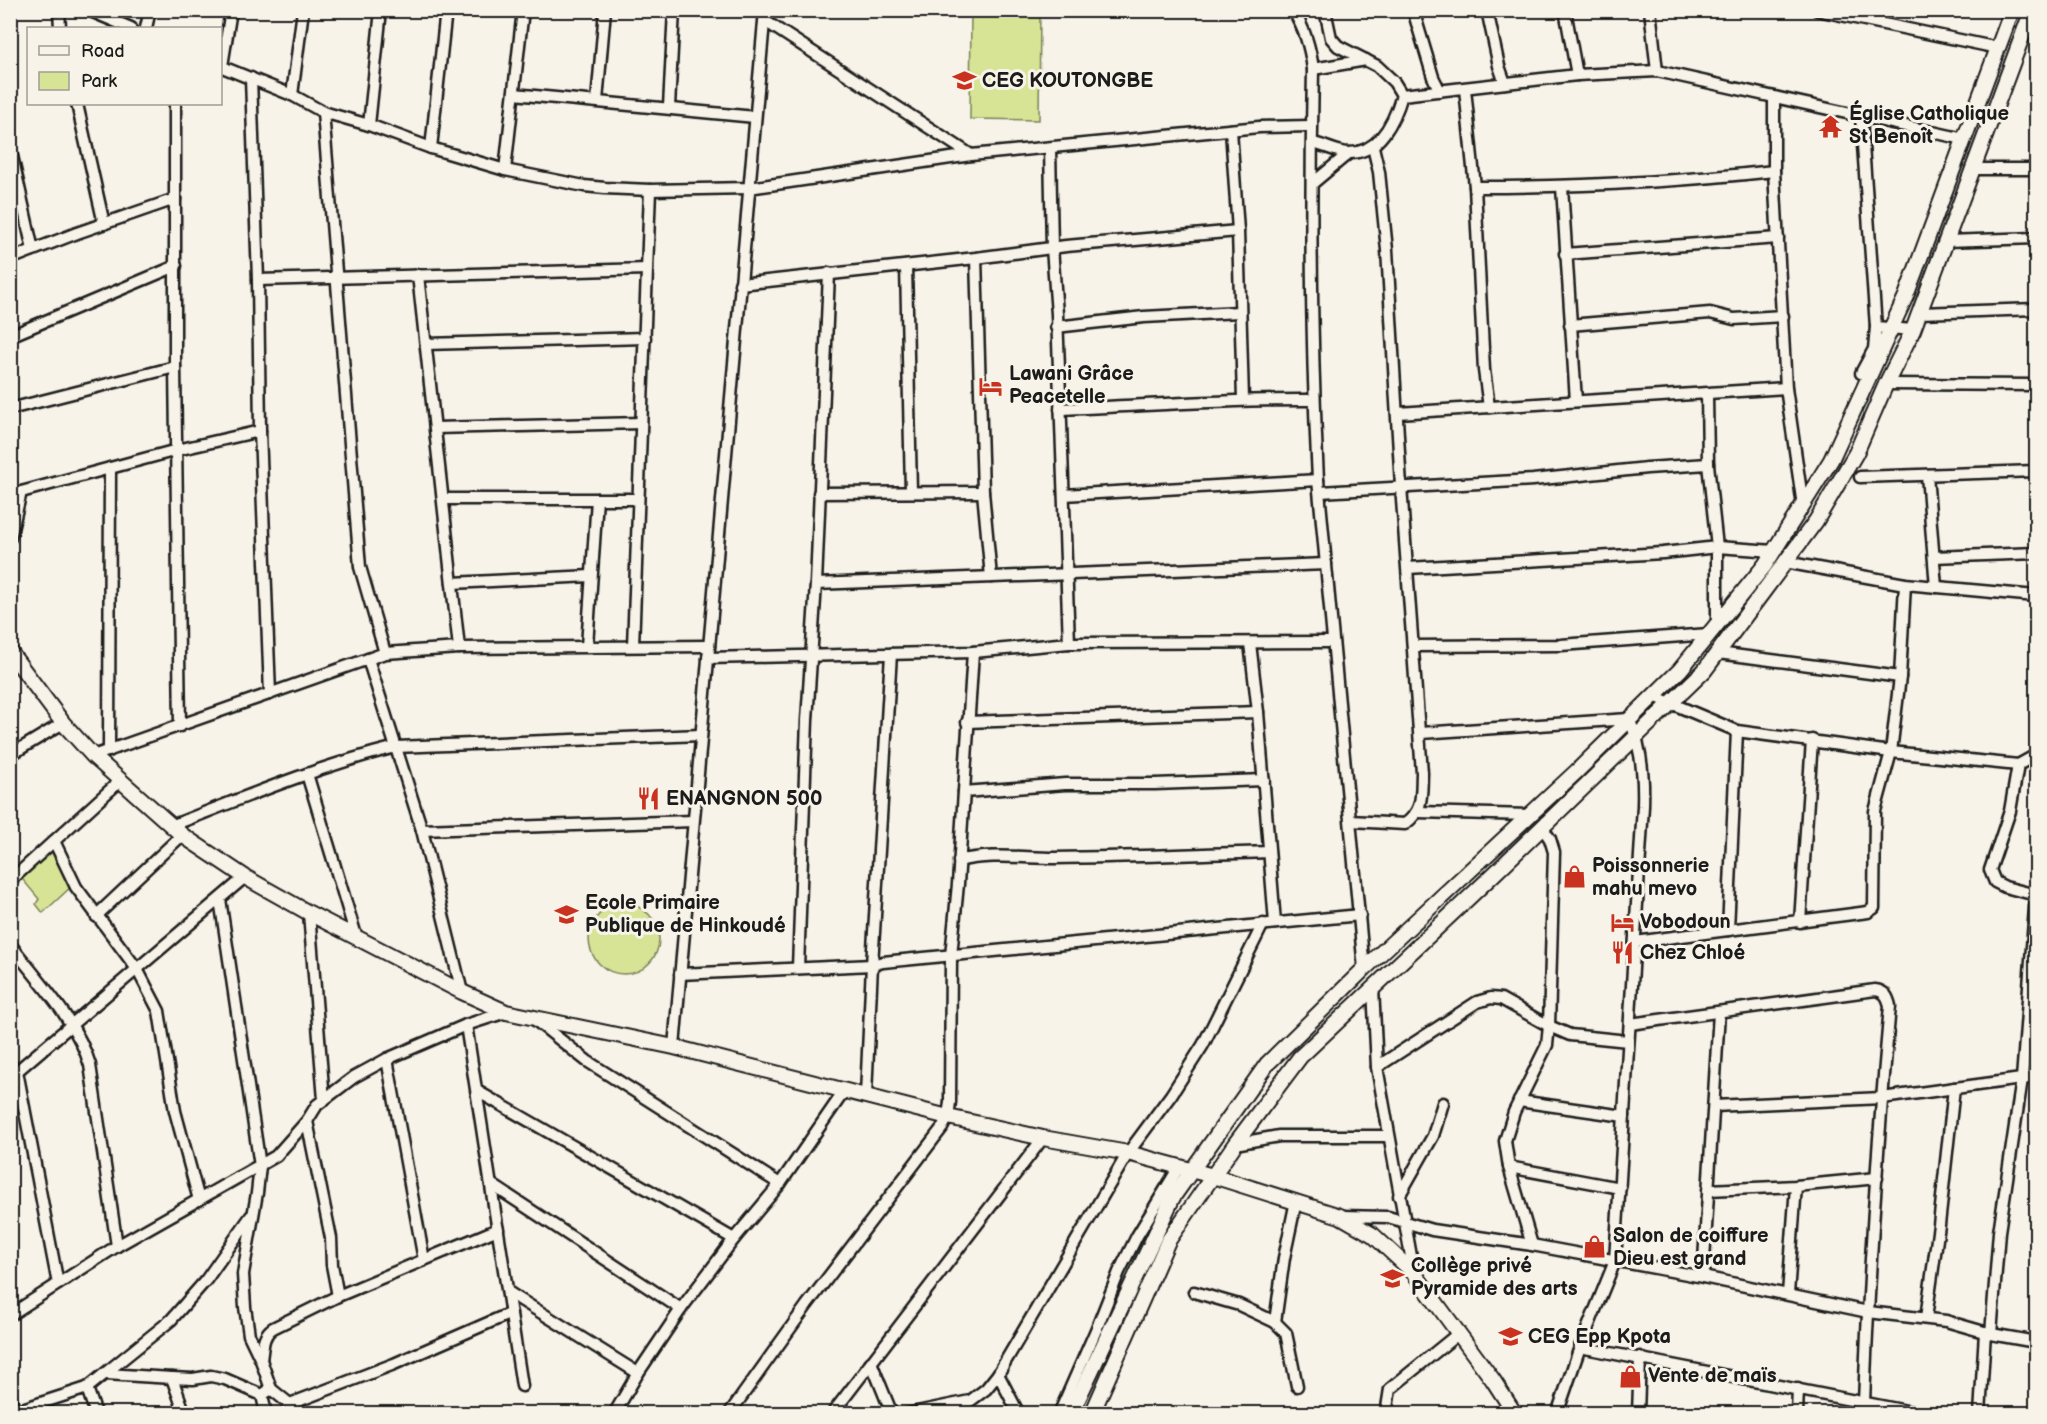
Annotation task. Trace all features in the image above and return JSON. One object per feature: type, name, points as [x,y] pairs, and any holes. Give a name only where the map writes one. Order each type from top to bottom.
[{"type":"main road","points":[[1071,1413],[1185,1169],[1267,1064],[1680,670],[1774,551],[1831,460],[1906,296],[2012,10]]},
{"type":"main road","points":[[1092,1413],[1168,1241],[1300,1056],[1704,671],[1816,521],[1856,453],[1913,330],[2032,10]]},
{"type":"main road","points":[[10,652],[63,723],[93,756],[176,830],[245,878],[462,993],[506,1012],[534,1019],[674,1047],[948,1117],[1043,1138],[1128,1153],[1213,1176],[1340,1216],[1373,1235],[1414,1273],[1515,1413]]},
{"type":"street","points":[[59,10],[60,27]]},
{"type":"street","points":[[88,10],[129,27]]},
{"type":"street","points":[[146,27],[150,10]]},
{"type":"street","points":[[222,60],[231,10]]},
{"type":"street","points":[[292,94],[303,10]]},
{"type":"street","points":[[369,125],[381,10]]},
{"type":"street","points":[[431,148],[446,10]]},
{"type":"street","points":[[505,170],[523,10]]},
{"type":"street","points":[[597,101],[605,10]]},
{"type":"street","points":[[669,107],[674,10]]},
{"type":"street","points":[[1293,10],[1310,46],[1313,69],[1311,126],[1313,143],[1314,400],[1318,480],[1364,969]]},
{"type":"street","points":[[1325,10],[1331,38],[1338,46],[1366,60],[1386,74],[1402,95]]},
{"type":"street","points":[[1413,10],[1432,77],[1440,91]]},
{"type":"street","points":[[1487,10],[1505,83]]},
{"type":"street","points":[[1566,10],[1577,75]]},
{"type":"street","points":[[1650,10],[1657,70]]},
{"type":"street","points":[[1817,10],[1850,13],[1998,48]]},
{"type":"street","points":[[674,1047],[765,16],[971,155]]},
{"type":"street","points":[[1310,46],[1331,38]]},
{"type":"street","points":[[1313,69],[1366,60]]},
{"type":"street","points":[[222,66],[292,94],[323,112],[505,170],[584,186],[650,190],[749,188],[971,155],[1231,130],[1311,126]]},
{"type":"street","points":[[1402,95],[1577,75],[1657,70],[1964,139]]},
{"type":"street","points":[[250,78],[270,694]]},
{"type":"street","points":[[1465,89],[1475,187],[1484,370],[1489,406]]},
{"type":"street","points":[[514,94],[755,117]]},
{"type":"street","points":[[1312,183],[1349,153],[1373,147],[1395,117],[1402,95]]},
{"type":"street","points":[[1774,97],[1774,171],[1786,388],[1803,506]]},
{"type":"street","points":[[76,105],[104,224]]},
{"type":"street","points":[[175,105],[180,726]]},
{"type":"street","points":[[323,112],[360,567],[385,653]]},
{"type":"street","points":[[1861,117],[1876,327],[1876,343],[1861,373]]},
{"type":"street","points":[[1231,130],[1238,231],[1243,399]]},
{"type":"street","points":[[1313,143],[1349,153]]},
{"type":"street","points":[[1351,821],[1405,824],[1418,812],[1421,801],[1422,773],[1387,250],[1379,172],[1373,147]]},
{"type":"street","points":[[1050,148],[1052,248],[1057,314],[1069,643]]},
{"type":"street","points":[[11,153],[33,250]]},
{"type":"street","points":[[1973,169],[2037,169]]},
{"type":"street","points":[[1475,187],[1562,187],[1705,179],[1774,171]]},
{"type":"street","points":[[1562,187],[1576,401]]},
{"type":"street","points":[[633,646],[650,190]]},
{"type":"street","points":[[10,259],[176,199]]},
{"type":"street","points":[[741,284],[1052,248],[1238,231]]},
{"type":"street","points":[[1565,254],[1778,238]]},
{"type":"street","points":[[1946,241],[2037,238]]},
{"type":"street","points":[[976,258],[983,492],[991,577]]},
{"type":"street","points":[[10,336],[176,266]]},
{"type":"street","points":[[906,266],[911,491]]},
{"type":"street","points":[[258,280],[647,268]]},
{"type":"street","points":[[798,968],[810,655],[816,584],[829,273]]},
{"type":"street","points":[[418,275],[459,648]]},
{"type":"street","points":[[1920,313],[2037,309]]},
{"type":"street","points":[[1056,327],[1143,317],[1239,312]]},
{"type":"street","points":[[1570,325],[1710,313],[1734,319],[1782,316]]},
{"type":"street","points":[[1876,327],[1913,330]]},
{"type":"street","points":[[426,344],[645,338]]},
{"type":"street","points":[[10,409],[176,367]]},
{"type":"street","points":[[1886,384],[2037,386]]},
{"type":"street","points":[[1398,414],[1489,406],[1786,388]]},
{"type":"street","points":[[1414,646],[1561,645],[1713,629],[1717,547],[1708,464],[1707,394]]},
{"type":"street","points":[[1060,410],[1243,399],[1314,400]]},
{"type":"street","points":[[435,428],[641,423]]},
{"type":"street","points":[[10,538],[16,493],[177,450],[260,431]]},
{"type":"street","points":[[1320,492],[1533,480],[1708,464]]},
{"type":"street","points":[[109,751],[110,468]]},
{"type":"street","points":[[1860,477],[2037,471]]},
{"type":"street","points":[[1927,475],[1936,587]]},
{"type":"street","points":[[1064,495],[1318,480]]},
{"type":"street","points":[[819,493],[983,492]]},
{"type":"street","points":[[443,499],[638,499]]},
{"type":"street","points":[[587,646],[597,499]]},
{"type":"street","points":[[1408,568],[1717,547],[1774,551]]},
{"type":"street","points":[[1934,557],[2037,553]]},
{"type":"street","points":[[1785,562],[1905,584],[2037,596]]},
{"type":"street","points":[[816,584],[1326,564]]},
{"type":"street","points":[[452,583],[591,576]]},
{"type":"street","points":[[1635,942],[1800,922],[1868,912],[1874,908],[1875,811],[1891,752],[1900,677],[1905,584]]},
{"type":"street","points":[[93,756],[385,653],[459,648],[633,646],[708,652],[810,655],[973,652],[1069,643],[1333,642]]},
{"type":"street","points":[[1250,643],[1258,712],[1275,923]]},
{"type":"street","points":[[729,1413],[948,1117],[951,956],[973,652]]},
{"type":"street","points":[[1718,653],[1900,677]]},
{"type":"street","points":[[866,1095],[891,654]]},
{"type":"street","points":[[368,659],[422,830],[462,993]]},
{"type":"street","points":[[1654,696],[1737,731],[1891,752],[2018,765],[2037,755]]},
{"type":"street","points":[[967,722],[1258,712]]},
{"type":"street","points":[[1421,733],[1629,719],[1637,735],[1644,782],[1615,1261],[1580,1347],[1557,1413]]},
{"type":"street","points":[[10,755],[63,723]]},
{"type":"street","points":[[1728,930],[1737,731]]},
{"type":"street","points":[[96,916],[176,830],[307,774],[365,755],[396,747],[701,735]]},
{"type":"street","points":[[1800,922],[1812,741]]},
{"type":"street","points":[[1980,1413],[1999,1232],[2022,1079],[2036,895],[1995,882],[1990,870],[2010,811],[2018,765]]},
{"type":"street","points":[[307,774],[357,939]]},
{"type":"street","points":[[964,792],[1065,784],[1155,784],[1264,780]]},
{"type":"street","points":[[10,881],[120,782]]},
{"type":"street","points":[[1418,812],[1530,815]]},
{"type":"street","points":[[422,830],[693,821]]},
{"type":"street","points":[[1532,1245],[1509,1167],[1505,1141],[1526,1084],[1546,1045],[1550,1026],[1554,852],[1550,839],[1542,827]]},
{"type":"street","points":[[54,842],[72,880],[96,916],[137,969],[160,1015],[175,1111],[199,1200]]},
{"type":"street","points":[[959,861],[989,856],[1053,858],[1269,852]]},
{"type":"street","points":[[58,1284],[14,1074],[245,878]]},
{"type":"street","points":[[220,899],[260,1166],[243,1274],[249,1335],[261,1360],[266,1392],[266,1413]]},
{"type":"street","points":[[309,913],[324,1100]]},
{"type":"street","points":[[680,974],[872,965],[883,962],[1360,915]]},
{"type":"street","points":[[907,1413],[961,1409],[977,1397],[998,1374],[1128,1153],[1171,1095],[1203,1045],[1263,924]]},
{"type":"street","points":[[10,944],[72,1025],[86,1049],[117,1246]]},
{"type":"street","points":[[1373,988],[1377,1067],[1414,1273]]},
{"type":"street","points":[[1630,1024],[1880,990],[1888,998],[1890,1006],[1882,1098],[1864,1402]]},
{"type":"street","points":[[1377,1067],[1477,1002],[1491,998],[1501,999],[1570,1035],[1628,1041]]},
{"type":"street","points":[[10,1315],[117,1246],[276,1156],[318,1105],[354,1077],[387,1059],[466,1025],[506,1012]]},
{"type":"street","points":[[1703,1277],[1719,1012]]},
{"type":"street","points":[[534,1019],[587,1060],[780,1184]]},
{"type":"street","points":[[466,1025],[522,1386]]},
{"type":"street","points":[[387,1059],[424,1260]]},
{"type":"street","points":[[1713,1106],[1882,1098],[2037,1077]]},
{"type":"street","points":[[1926,1318],[1954,1088]]},
{"type":"street","points":[[614,1413],[681,1309],[734,1239],[780,1184],[845,1090]]},
{"type":"street","points":[[477,1091],[734,1239]]},
{"type":"street","points":[[1520,1101],[1624,1116]]},
{"type":"street","points":[[1399,1196],[1433,1136],[1443,1103]]},
{"type":"street","points":[[307,1120],[331,1238],[332,1264],[338,1296]]},
{"type":"street","points":[[1235,1144],[1279,1136],[1388,1136]]},
{"type":"street","points":[[832,1413],[1043,1138]]},
{"type":"street","points":[[1509,1167],[1620,1188]]},
{"type":"street","points":[[1059,1413],[1137,1236],[1185,1169]]},
{"type":"street","points":[[1708,1190],[1796,1186],[1877,1178]]},
{"type":"street","points":[[491,1184],[681,1309]]},
{"type":"street","points":[[1788,1294],[1796,1186]]},
{"type":"street","points":[[1275,1322],[1284,1258],[1296,1201]]},
{"type":"street","points":[[10,1395],[14,1413],[87,1389],[171,1320],[206,1280],[254,1212]]},
{"type":"street","points":[[1340,1216],[1377,1216],[1432,1230],[1532,1245],[1703,1277],[1868,1312],[1958,1324],[1988,1333],[2037,1342]]},
{"type":"street","points":[[261,1360],[267,1332],[338,1296],[498,1228]]},
{"type":"street","points":[[508,1292],[638,1373]]},
{"type":"street","points":[[1194,1292],[1239,1305],[1275,1322],[1286,1333],[1296,1386]]},
{"type":"street","points":[[290,1404],[394,1365],[511,1313]]},
{"type":"street","points":[[1386,1413],[1390,1389],[1459,1334]]},
{"type":"street","points":[[1580,1347],[1922,1413]]},
{"type":"street","points":[[1638,1413],[1640,1357]]},
{"type":"street","points":[[871,1362],[892,1413]]},
{"type":"street","points":[[106,1374],[194,1379],[211,1376],[266,1392],[302,1413]]},
{"type":"street","points":[[998,1374],[1018,1413]]},
{"type":"street","points":[[172,1378],[184,1413]]},
{"type":"street","points":[[87,1389],[96,1413]]},
{"type":"street","points":[[1797,1413],[1798,1389]]},
{"type":"green space","points":[[971,11],[1040,11],[1039,120],[970,119]]},
{"type":"green space","points":[[56,847],[73,885],[43,913],[36,904],[39,899],[18,874]]},
{"type":"green space","points":[[631,904],[644,910],[653,919],[657,925],[659,939],[657,953],[649,964],[638,972],[617,974],[599,964],[591,953],[589,932],[599,914],[610,906]]},
{"type":"place","name":"CEG KOUTONGBE","points":[[964,81]]},
{"type":"place","name":"Église Catholique St Benoît","points":[[1831,126]]},
{"type":"place","name":"Lawani Grâce Peacetelle","points":[[991,386]]},
{"type":"place","name":"ENANGNON 500","points":[[648,799]]},
{"type":"place","name":"Poissonnerie mahu mevo","points":[[1574,877]]},
{"type":"place","name":"Ecole Primaire Publique de Hinkoudé","points":[[567,914]]},
{"type":"place","name":"Vobodoun","points":[[1622,922]]},
{"type":"place","name":"Chez Chloé","points":[[1622,953]]},
{"type":"place","name":"Salon de coiffure Dieu est grand","points":[[1595,1247]]},
{"type":"place","name":"Collège privé Pyramide des arts","points":[[1393,1278]]},
{"type":"place","name":"CEG Epp Kpota","points":[[1510,1337]]},
{"type":"place","name":"Vente de maïs","points":[[1630,1376]]}]
